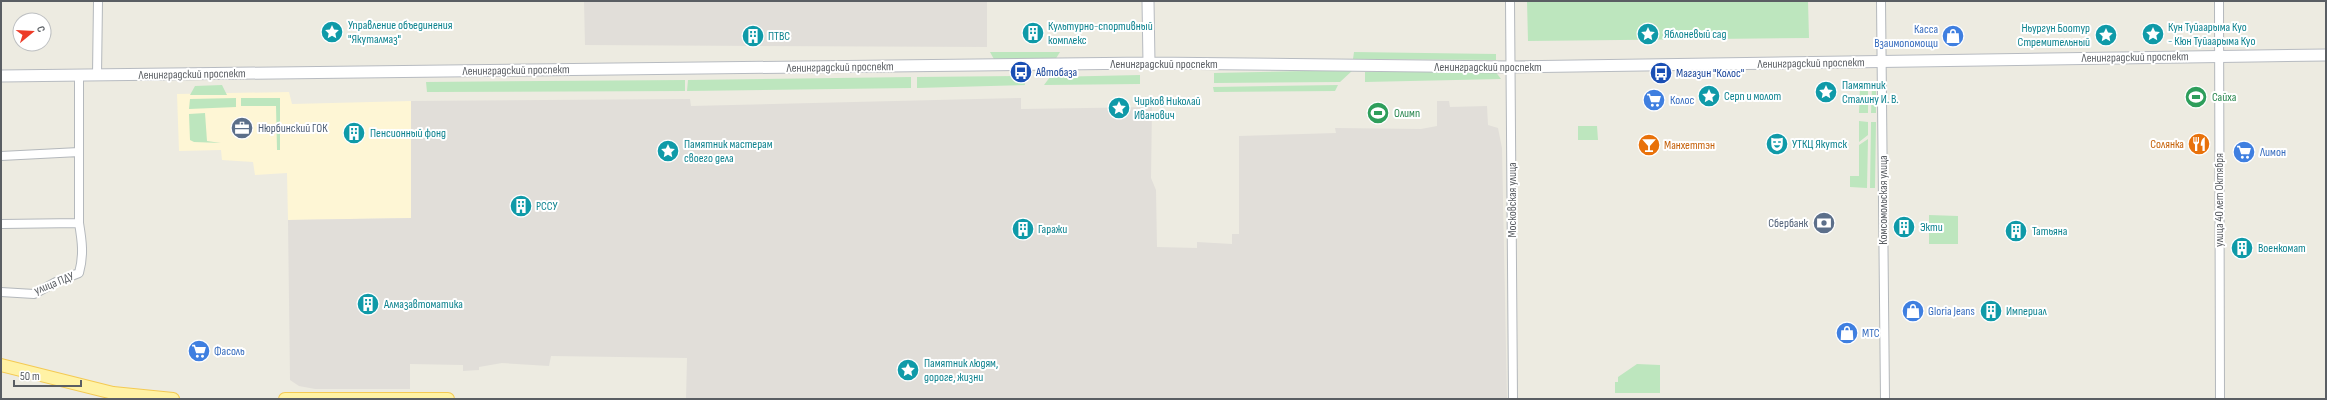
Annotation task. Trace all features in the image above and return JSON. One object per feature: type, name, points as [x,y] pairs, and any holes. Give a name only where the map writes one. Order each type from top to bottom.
[{"type":"main road","points":[[1148,1],[1149,63]]},
{"type":"main road","name":"Ленинградский проспект","points":[[1,76],[1149,63],[1510,67],[2326,55]]},
{"type":"main road","points":[[1,365],[113,393],[173,399]]},
{"type":"main road","points":[[285,399],[448,399]]},
{"type":"street","points":[[97,75],[98,1]]},
{"type":"street","name":"Московская улица","points":[[1510,1],[1513,399]]},
{"type":"street","name":"Комсомольская улица","points":[[1881,1],[1885,399]]},
{"type":"street","name":"улица 40 лет Октября","points":[[2219,1],[2220,399]]},
{"type":"street","name":"улица ПДУ","points":[[1,292],[34,294],[56,282],[79,273],[83,260],[83,244],[79,223],[79,75]]},
{"type":"street","points":[[1,156],[79,152]]},
{"type":"street","points":[[1,224],[79,223]]},
{"type":"shaded area","points":[[584,1],[987,1],[987,47],[585,45]]},
{"type":"shaded area","points":[[289,92],[292,104],[411,101],[411,218],[288,220],[287,173],[255,175],[253,162],[222,160],[221,150],[179,151],[177,94]]},
{"type":"shaded area","points":[[1021,98],[1021,109],[1152,107],[1151,178],[1156,190],[1157,247],[1197,248],[1197,242],[1232,244],[1232,234],[1239,234],[1239,136],[1336,133],[1335,128],[1421,129],[1437,126],[1437,101],[1449,101],[1450,107],[1487,106],[1488,125],[1498,128],[1502,148],[1507,399],[686,399],[687,358],[551,356],[549,366],[502,363],[479,367],[479,370],[463,371],[463,365],[410,364],[410,389],[315,389],[299,386],[290,380],[288,220],[411,218],[411,101],[690,99],[691,106]]},
{"type":"green space","points":[[1527,1],[1808,1],[1809,38],[1528,41]]},
{"type":"green space","points":[[990,52],[1060,52],[1055,60],[995,61]]},
{"type":"green space","points":[[1354,52],[1496,54],[1496,60],[1353,59]]},
{"type":"green space","points":[[1353,70],[1340,82],[1214,83],[1214,73]]},
{"type":"green space","points":[[1495,71],[1501,79],[1365,82],[1365,72]]},
{"type":"green space","points":[[1140,75],[1140,84],[1044,85],[1050,77]]},
{"type":"green space","points":[[1016,76],[1023,78],[1025,85],[917,88],[917,77]]},
{"type":"green space","points":[[911,77],[911,88],[687,91],[688,80]]},
{"type":"green space","points":[[685,80],[685,91],[427,92],[426,82]]},
{"type":"green space","points":[[222,85],[227,95],[190,95],[195,86]]},
{"type":"green space","points":[[1338,85],[1335,91],[1214,92],[1213,87]]},
{"type":"green space","points":[[1860,86],[1868,86],[1868,113],[1859,113]]},
{"type":"green space","points":[[1872,86],[1876,86],[1876,113],[1871,113]]},
{"type":"green space","points":[[236,98],[236,107],[189,109],[190,99]]},
{"type":"green space","points":[[241,98],[280,98],[280,150],[277,150],[276,106],[241,106]]},
{"type":"green space","points":[[205,113],[207,141],[221,143],[194,142],[190,140],[189,114]]},
{"type":"green space","points":[[1859,121],[1868,122],[1868,135],[1859,142]]},
{"type":"green space","points":[[1871,122],[1876,122],[1875,188],[1870,188]]},
{"type":"green space","points":[[1578,126],[1597,126],[1598,140],[1578,140]]},
{"type":"green space","points":[[1868,139],[1867,188],[1850,187],[1850,176],[1859,176],[1859,145]]},
{"type":"green space","points":[[1929,215],[1958,216],[1958,244],[1929,244]]},
{"type":"green space","points":[[1637,364],[1660,365],[1660,393],[1615,393],[1615,382],[1618,382],[1618,377]]},
{"type":"place","name":"Управление объединения \"Якуталмаз\"","points":[[332,32]]},
{"type":"place","name":"Культурно-спортивный комплекс","points":[[1033,33]]},
{"type":"place","name":"Яблоневый сад","points":[[1648,34]]},
{"type":"place","name":"Кун Туйаарыма Куо - Кюн Туйаарыма Куо","points":[[2153,34]]},
{"type":"place","name":"Ньургун Боотур Стремительный","points":[[2106,35]]},
{"type":"place","name":"ПТВС","points":[[753,36]]},
{"type":"place","name":"Касса Взаимопомощи","points":[[1953,36]]},
{"type":"place","name":"Автобаза","points":[[1021,72]]},
{"type":"place","name":"Магазин \"Колос\"","points":[[1661,73]]},
{"type":"place","name":"Памятник Сталину И. В.","points":[[1826,92]]},
{"type":"place","name":"Серп и молот","points":[[1709,96]]},
{"type":"place","name":"Сайха","points":[[2196,97]]},
{"type":"place","name":"Колос","points":[[1654,100]]},
{"type":"place","name":"Чирков Николай Иванович","points":[[1119,108]]},
{"type":"place","name":"Олимп","points":[[1378,113]]},
{"type":"place","name":"Нюрбинский ГОК","points":[[242,128]]},
{"type":"place","name":"Пенсионный фонд","points":[[354,133]]},
{"type":"place","name":"УТКЦ Якутск","points":[[1777,144]]},
{"type":"place","name":"Солянка","points":[[2199,144]]},
{"type":"place","name":"Манхеттэн","points":[[1649,145]]},
{"type":"place","name":"Памятник мастерам своего дела","points":[[668,151]]},
{"type":"place","name":"Лимон","points":[[2244,152]]},
{"type":"place","name":"РССУ","points":[[521,206]]},
{"type":"place","name":"Сбербанк","points":[[1824,223]]},
{"type":"place","name":"Экти","points":[[1904,227]]},
{"type":"place","name":"Гаражи","points":[[1023,229]]},
{"type":"place","name":"Татьяна","points":[[2016,231]]},
{"type":"place","name":"Военкомат","points":[[2242,248]]},
{"type":"place","name":"Алмазавтоматика","points":[[368,304]]},
{"type":"place","name":"Gloria Jeans","points":[[1913,311]]},
{"type":"place","name":"Империал","points":[[1991,311]]},
{"type":"place","name":"МТС","points":[[1847,333]]},
{"type":"place","name":"Фасоль","points":[[199,351]]},
{"type":"place","name":"Памятник людям, дороге, жизни","points":[[908,370]]}]
